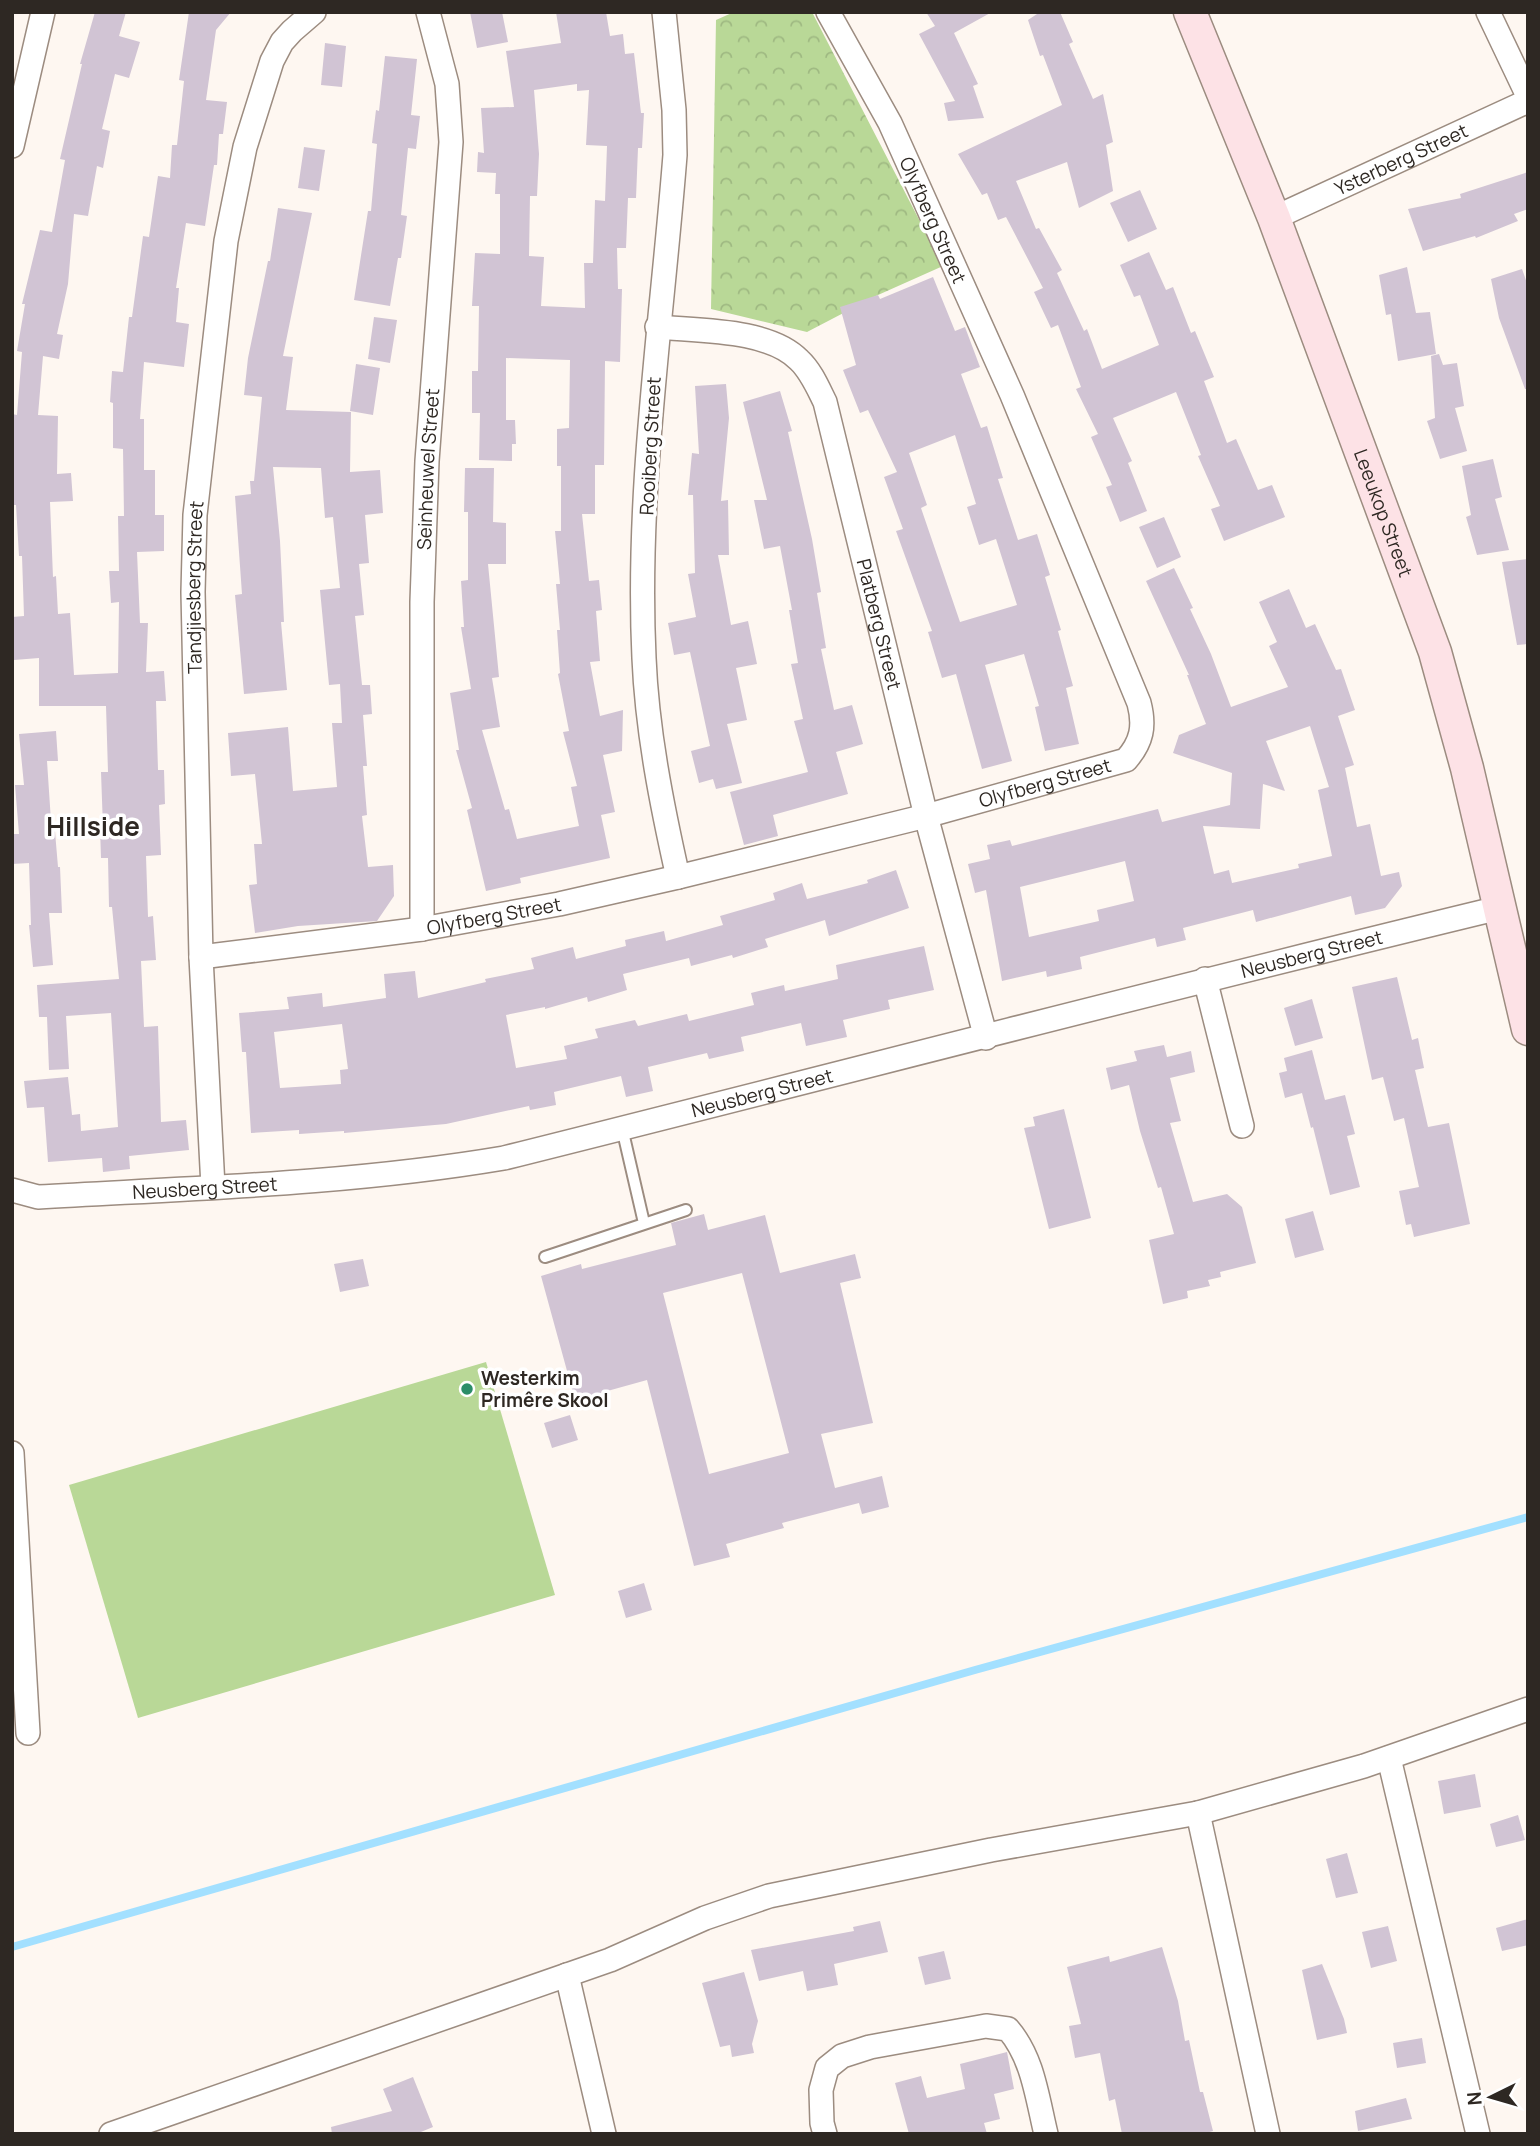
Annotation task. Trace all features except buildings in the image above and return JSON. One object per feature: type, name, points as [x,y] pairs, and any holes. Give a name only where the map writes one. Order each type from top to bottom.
[{"type":"street","points":[[13,132],[43,12]]},
{"type":"street","name":"Tandjiesberg Street","points":[[213,1187],[201,957],[193,592],[201,439],[226,241],[245,147],[272,61],[287,36],[314,12]]},
{"type":"street","name":"Seinheuwel Street","points":[[422,929],[422,603],[426,474],[451,142],[447,83],[428,12]]},
{"type":"street","name":"Rooiberg Street","points":[[664,12],[674,110],[675,155],[647,448],[644,659],[661,802],[678,877]]},
{"type":"street","name":"Olyfberg Street","points":[[201,957],[422,929],[559,904],[926,816],[1126,760],[1137,748],[1143,720],[1139,703],[1012,395],[890,123],[828,12]]},
{"type":"street","name":"Leeukop Street","points":[[1189,12],[1274,218],[1435,652],[1467,768],[1528,1029]]},
{"type":"street","points":[[1488,12],[1528,96]]},
{"type":"street","name":"Ysterberg Street","points":[[1274,218],[1528,101]]},
{"type":"street","name":"Platberg Street","points":[[657,327],[751,337],[780,345],[800,360],[825,402],[926,816],[986,1038]]},
{"type":"street","name":"Neusberg Street","points":[[12,1190],[38,1197],[213,1187],[435,1170],[504,1158],[986,1038],[1205,979],[1499,908]]},
{"type":"street","points":[[1205,979],[1242,1126]]},
{"type":"street","points":[[12,1453],[28,1733]]},
{"type":"street","points":[[111,2134],[610,1960],[705,1918],[769,1896],[991,1850],[1198,1813],[1388,1758],[1528,1709]]},
{"type":"street","points":[[1388,1758],[1478,2134]]},
{"type":"street","points":[[1198,1813],[1268,2134]]},
{"type":"street","points":[[567,1975],[604,2134]]},
{"type":"street","points":[[825,2134],[821,2090],[827,2068],[842,2056],[870,2047],[986,2026],[1007,2029],[1019,2043],[1032,2071],[1046,2134]]},
{"type":"lane","points":[[622,1128],[644,1223]]},
{"type":"lane","points":[[545,1257],[686,1210]]},
{"type":"green space","points":[[734,12],[812,12],[943,266],[878,295],[807,332],[711,309],[716,20]]},
{"type":"green space","points":[[486,1362],[555,1595],[138,1718],[69,1485]]},
{"type":"waterway","points":[[12,1947],[975,1670],[1528,1517]]},
{"type":"place","name":"Westerkim Primêre Skool","points":[[467,1389]]},
{"type":"district","name":"Hillside","points":[[93,826]]}]
